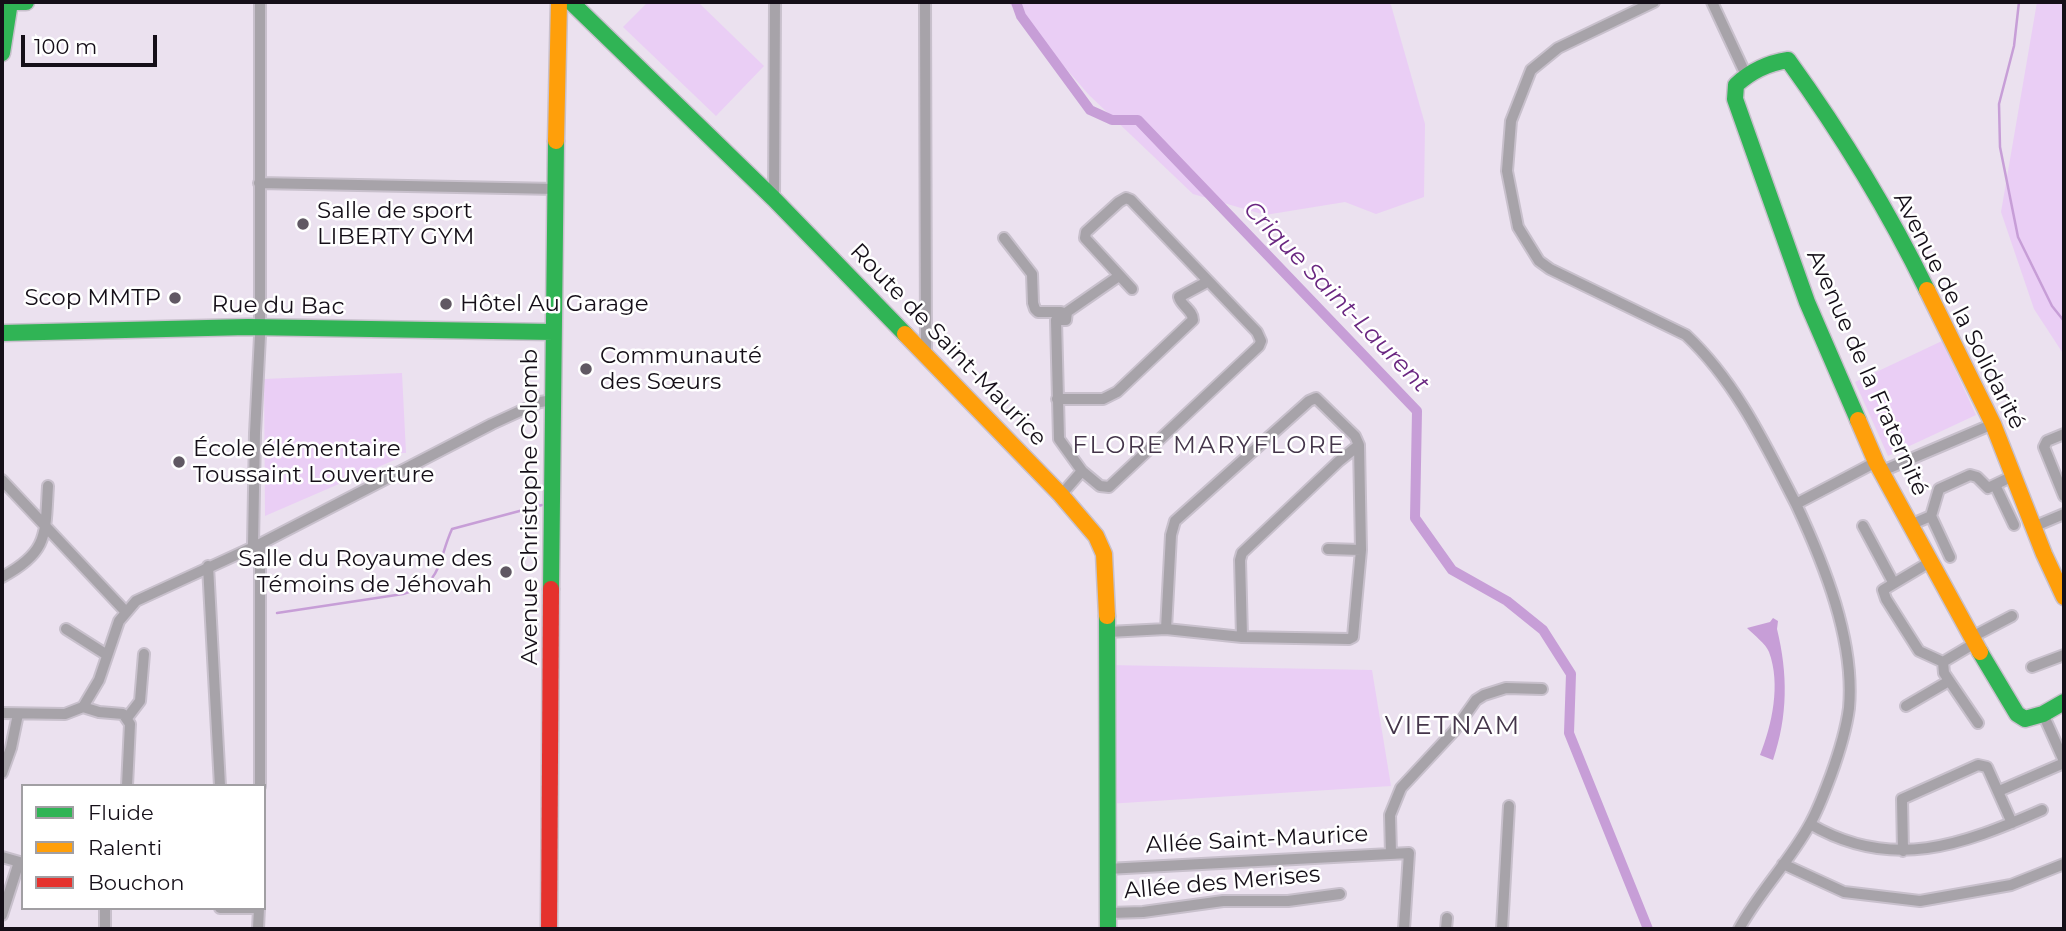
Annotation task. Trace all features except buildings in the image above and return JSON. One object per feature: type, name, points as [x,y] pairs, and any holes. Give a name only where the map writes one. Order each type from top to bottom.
[{"type":"street","points":[[2,53],[10,2],[26,2]]},
{"type":"street","points":[[260,2],[257,545],[260,784]]},
{"type":"street","name":"Avenue Christophe Colomb","points":[[550,929],[559,2]]},
{"type":"street","name":"Route de Saint-Maurice","points":[[571,2],[774,198],[1091,527],[1104,554],[1108,632],[1108,921]]},
{"type":"street","points":[[774,198],[775,2]]},
{"type":"street","points":[[925,2],[926,354]]},
{"type":"street","points":[[1654,2],[1558,48],[1531,71],[1511,121],[1507,171],[1518,227],[1539,261],[1550,269],[1686,335],[1696,345],[1748,412],[1813,539],[1828,581],[1846,654],[1849,706],[1845,732],[1824,794],[1810,824],[1739,929]]},
{"type":"street","points":[[1712,2],[1741,80]]},
{"type":"street","name":"Avenue de la Solidarité","points":[[1741,80],[1779,61],[1788,60],[1827,114],[1910,255],[1993,424],[2033,527],[2063,588]]},
{"type":"street","name":"Avenue de la Fraternité","points":[[1741,80],[1735,99],[1807,302],[1878,467],[2017,714],[2025,719],[2043,714]]},
{"type":"street","points":[[259,183],[556,189]]},
{"type":"street","points":[[1066,320],[1056,320],[1059,439],[1082,471],[1102,487],[1111,485],[1261,343],[1259,335],[1131,200],[1126,198],[1085,236],[1087,242],[1132,289]]},
{"type":"street","points":[[1003,238],[1032,274],[1033,303],[1037,311],[1061,312],[1066,320]]},
{"type":"street","points":[[1066,320],[1067,312],[1119,276]]},
{"type":"street","points":[[1057,399],[1103,398],[1117,392],[1193,320],[1179,297],[1207,282]]},
{"type":"street","name":"Rue du Bac","points":[[2,333],[259,328],[554,332]]},
{"type":"street","points":[[1108,632],[1166,629],[1242,637],[1353,637],[1361,550],[1359,445],[1355,436],[1319,401],[1313,399],[1177,518],[1171,536],[1166,629]]},
{"type":"street","points":[[2,713],[65,714],[83,707],[99,680],[119,621],[136,601],[394,477],[492,424],[540,402],[554,400]]},
{"type":"street","points":[[1796,504],[1878,467],[1993,424]]},
{"type":"street","points":[[2064,434],[2044,444],[2064,496]]},
{"type":"street","points":[[1242,637],[1242,553],[1359,445]]},
{"type":"street","points":[[1061,495],[1082,471]]},
{"type":"street","points":[[1950,557],[1931,516],[1939,489],[1970,475],[1977,477],[1988,488],[2013,476]]},
{"type":"street","points":[[2,480],[125,611]]},
{"type":"street","points":[[1996,485],[2014,525]]},
{"type":"street","points":[[2,577],[33,554],[45,537],[48,486]]},
{"type":"street","points":[[2033,527],[2064,514]]},
{"type":"street","points":[[1910,525],[1931,516]]},
{"type":"street","points":[[1863,526],[1893,582]]},
{"type":"street","points":[[1328,550],[1361,550]]},
{"type":"street","points":[[1930,562],[1883,590],[1919,651],[1943,662]]},
{"type":"street","points":[[208,566],[220,784]]},
{"type":"street","points":[[1943,662],[2012,616]]},
{"type":"street","points":[[66,629],[107,655]]},
{"type":"street","points":[[127,718],[140,701],[144,654]]},
{"type":"street","points":[[2032,667],[2064,655]]},
{"type":"street","points":[[1943,662],[1944,673],[1978,723]]},
{"type":"street","points":[[1906,706],[1949,681]]},
{"type":"street","points":[[1391,854],[1390,815],[1401,788],[1454,731],[1476,700],[1506,688],[1542,689]]},
{"type":"street","points":[[1999,792],[2064,762],[2043,714],[2064,702]]},
{"type":"street","points":[[83,707],[99,712],[123,714],[127,718],[130,724],[127,784]]},
{"type":"street","points":[[2,773],[11,748],[18,714]]},
{"type":"street","points":[[1903,851],[1901,803],[1906,796],[1983,764],[1987,767],[2012,823]]},
{"type":"street","points":[[1502,929],[1509,806]]},
{"type":"street","points":[[1810,824],[1841,839],[1883,850],[1903,851],[1931,848],[2012,823],[2042,810]]},
{"type":"street","name":"Allée Saint-Maurice","points":[[1107,869],[1409,853],[1404,929]]},
{"type":"street","points":[[2,857],[21,862],[2,915]]},
{"type":"street","points":[[1783,864],[1844,892],[1920,901],[2011,885],[2064,864]]},
{"type":"street","name":"Allée des Merises","points":[[1108,921],[1143,912],[1223,901],[1288,901],[1340,894]]},
{"type":"street","points":[[104,910],[105,929]]},
{"type":"street","points":[[258,929],[259,910]]},
{"type":"shaded area","points":[[648,2],[698,2],[764,66],[716,116],[623,27]]},
{"type":"shaded area","points":[[1008,2],[1388,2],[1425,124],[1424,197],[1376,214],[1345,202],[1265,215],[1193,194],[1089,95]]},
{"type":"shaded area","points":[[2037,2],[2064,2],[2064,355],[2034,309],[2001,212]]},
{"type":"shaded area","points":[[1942,341],[1976,415],[1888,456],[1855,382]]},
{"type":"shaded area","points":[[402,373],[406,453],[400,453],[399,458],[265,516],[264,379]]},
{"type":"shaded area","points":[[1773,618],[1778,621],[1785,695],[1782,727],[1773,760],[1760,755],[1774,704],[1773,664],[1763,643],[1747,628],[1770,622]]},
{"type":"shaded area","points":[[1108,665],[1372,670],[1391,786],[1107,804]]},
{"type":"waterway","name":"Crique Saint-Laurent","points":[[1016,2],[1021,16],[1090,110],[1112,120],[1138,120],[1417,411],[1415,518],[1452,570],[1507,601],[1543,630],[1571,674],[1569,733],[1648,929]]},
{"type":"waterway","points":[[2019,2],[2014,46],[1999,104],[2000,147],[2018,237],[2052,306],[2064,321]]},
{"type":"waterway","points":[[277,613],[403,594],[416,589],[433,577],[452,529],[542,505]]},
{"type":"traffic: fast","points":[[10,2],[26,2]]},
{"type":"traffic: fast","points":[[2,53],[10,2]]},
{"type":"traffic: fast","points":[[571,2],[774,199],[905,334]]},
{"type":"traffic: fast","points":[[1858,420],[1807,302],[1735,99],[1736,85],[1760,68],[1788,60],[1862,172],[1927,290]]},
{"type":"traffic: fast","points":[[551,589],[556,141]]},
{"type":"traffic: fast","points":[[2,333],[248,327],[553,332]]},
{"type":"traffic: fast","points":[[1107,616],[1108,929]]},
{"type":"traffic: fast","points":[[1980,652],[2017,714],[2025,719],[2043,714],[2064,702]]},
{"type":"traffic: slow","points":[[556,141],[559,2]]},
{"type":"traffic: slow","points":[[1927,290],[1993,424],[2044,554],[2064,597]]},
{"type":"traffic: slow","points":[[905,334],[1061,495],[1096,536],[1104,554],[1107,616]]},
{"type":"traffic: slow","points":[[1858,420],[1876,462],[1980,652]]},
{"type":"traffic: jam","points":[[549,929],[551,589]]},
{"type":"place","name":"Salle de sport LIBERTY GYM","points":[[303,224]]},
{"type":"place","name":"Scop MMTP","points":[[175,298]]},
{"type":"place","name":"Hôtel Au Garage","points":[[446,304]]},
{"type":"place","name":"Communauté des Sœurs","points":[[586,369]]},
{"type":"place","name":"École élémentaire Toussaint Louverture","points":[[179,462]]},
{"type":"place","name":"Salle du Royaume des Témoins de Jéhovah","points":[[506,572]]},
{"type":"district","name":"FLORE MARYFLORE","points":[[1209,446]]},
{"type":"district","name":"VIETNAM","points":[[1453,726]]}]
